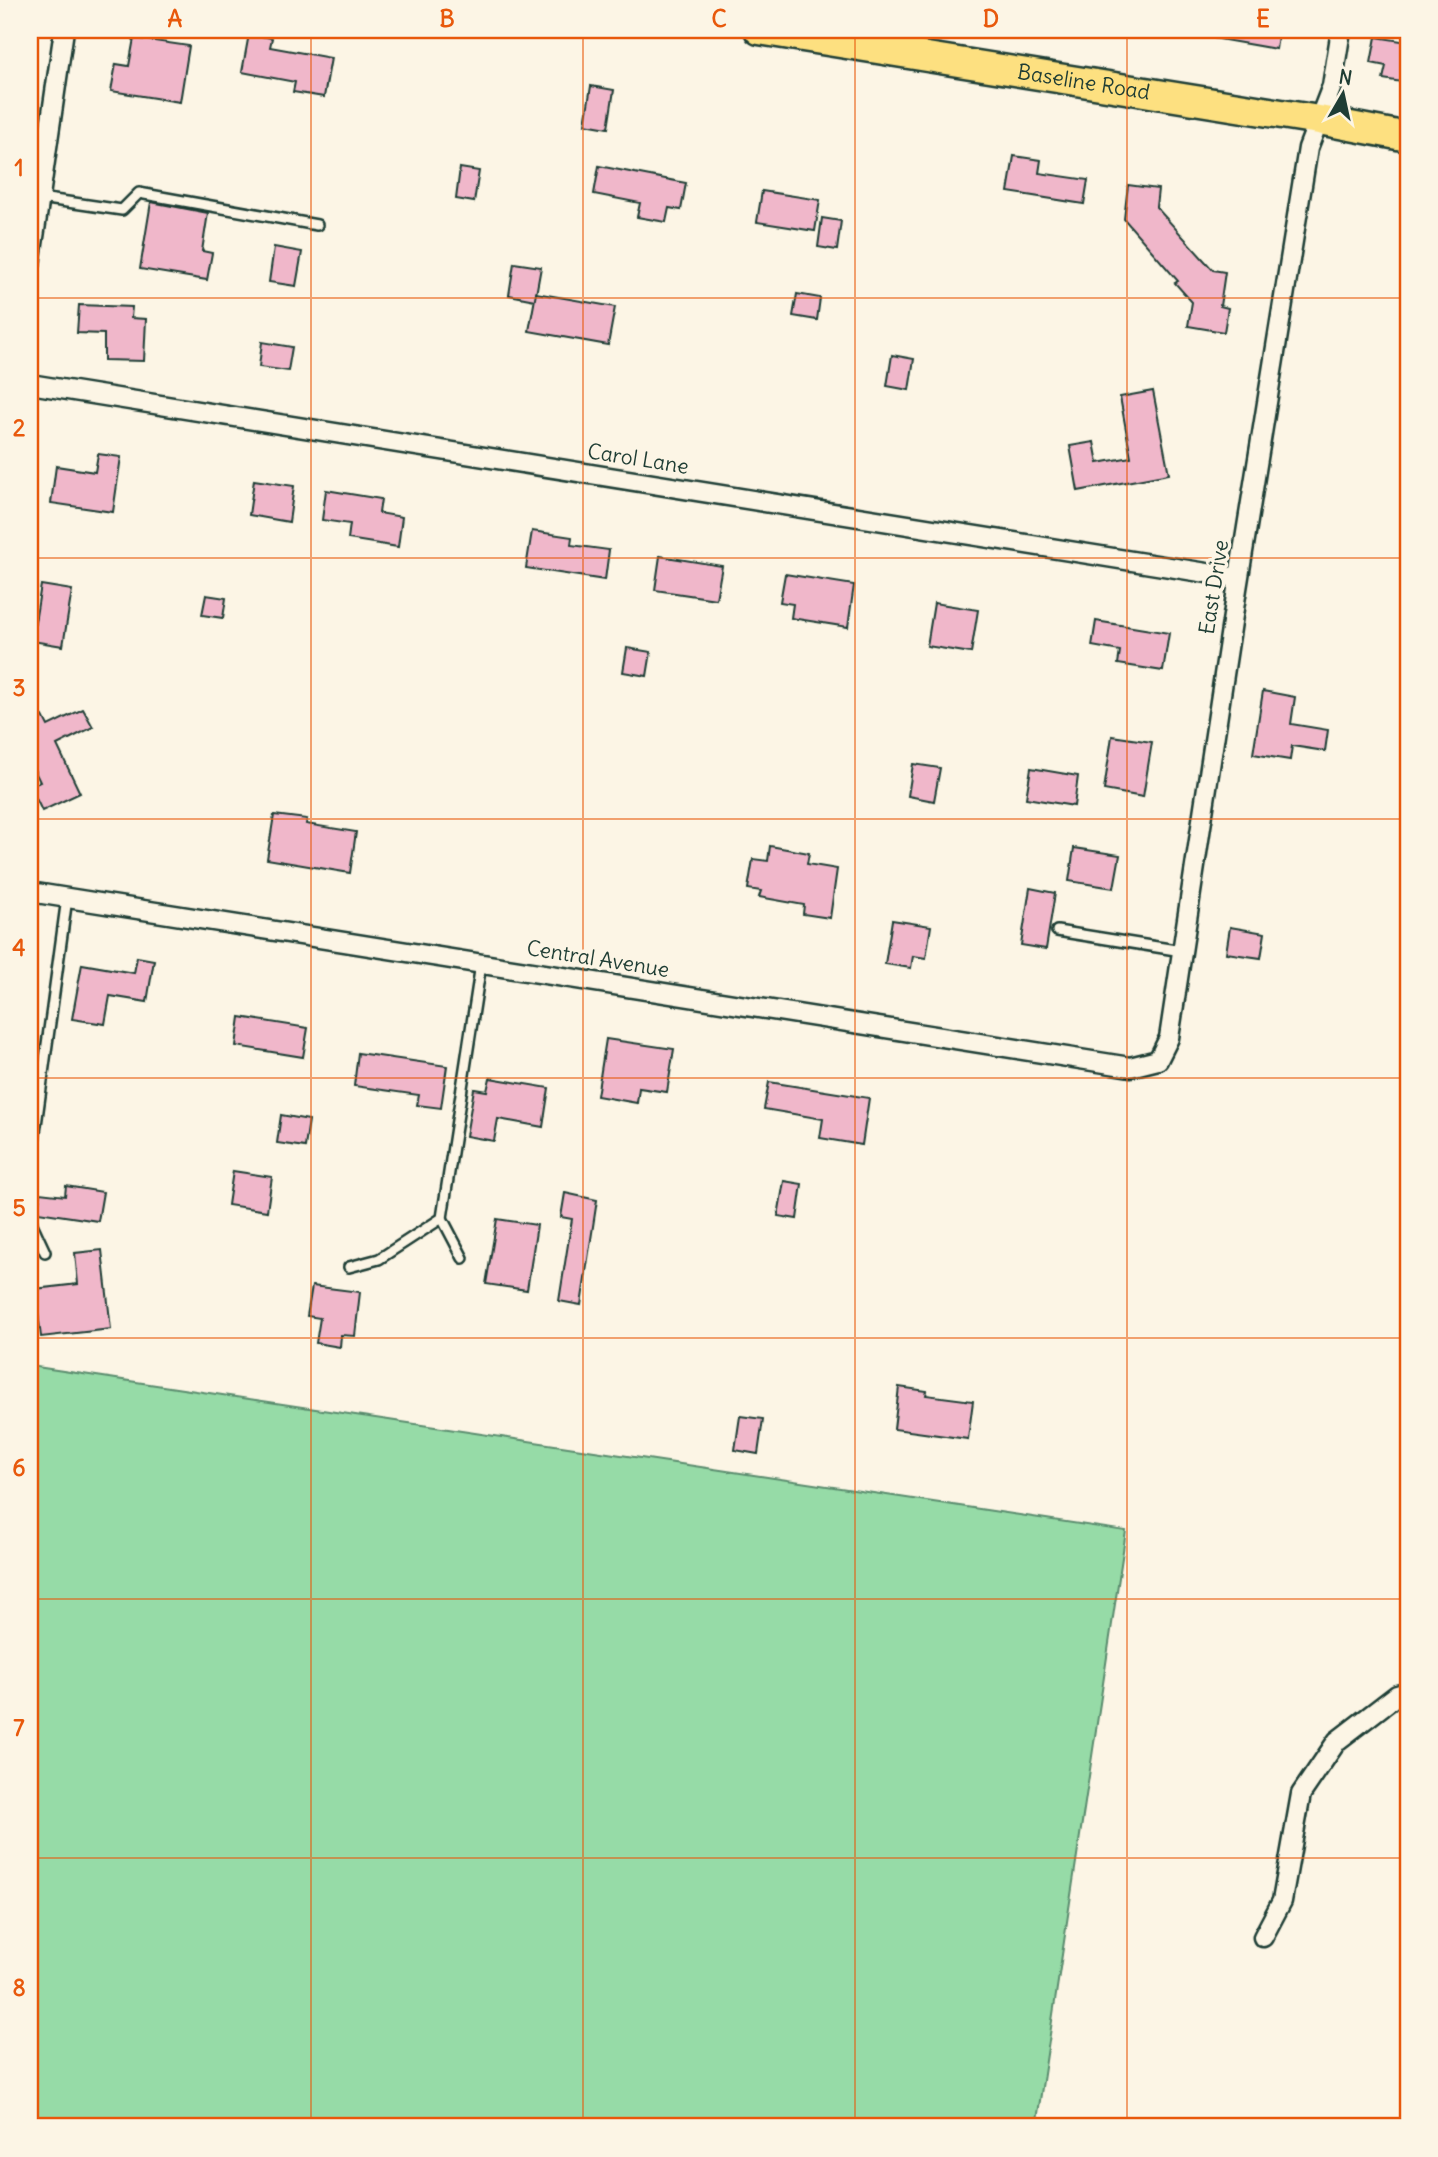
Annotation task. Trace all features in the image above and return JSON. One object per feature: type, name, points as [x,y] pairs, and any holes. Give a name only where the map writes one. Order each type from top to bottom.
[{"type":"main road","name":"Baseline Road","points":[[758,30],[1318,120],[1408,137]]},
{"type":"street","points":[[30,265],[64,30]]},
{"type":"street","name":"East Drive","points":[[1158,1060],[1169,1038],[1238,578],[1308,148],[1332,86],[1341,30]]},
{"type":"street","name":"Carol Lane","points":[[30,384],[1238,578]]},
{"type":"street","name":"Central Avenue","points":[[30,892],[1130,1067],[1158,1060]]},
{"type":"street","points":[[1264,1937],[1282,1901],[1301,1794],[1337,1741],[1398,1695],[1408,1692]]},
{"type":"lane","points":[[40,198],[122,210],[139,194],[317,225]]},
{"type":"lane","points":[[30,1169],[67,898]]},
{"type":"lane","points":[[1057,931],[1182,951]]},
{"type":"lane","points":[[463,1258],[442,1218],[481,964]]},
{"type":"lane","points":[[30,1214],[45,1252]]},
{"type":"lane","points":[[349,1267],[379,1259],[442,1218]]},
{"type":"green space","points":[[30,1366],[1126,1531],[1036,2127],[30,2127]]},
{"type":"building","points":[[1214,30],[1279,30],[1276,49],[1213,38]]},
{"type":"building","points":[[249,34],[272,38],[270,47],[331,58],[324,97],[293,92],[295,82],[242,72]]},
{"type":"building","points":[[1376,37],[1408,42],[1408,83],[1383,79],[1386,66],[1371,63]]},
{"type":"building","points":[[134,38],[189,46],[180,102],[111,91],[116,64],[129,66]]},
{"type":"building","points":[[591,86],[614,90],[608,128],[585,124]]},
{"type":"building","points":[[1014,156],[1041,160],[1039,173],[1088,180],[1084,204],[1008,192]]},
{"type":"building","points":[[599,166],[686,183],[681,210],[669,208],[666,222],[637,217],[640,203],[594,194]]},
{"type":"building","points":[[460,168],[479,171],[474,202],[456,199]]},
{"type":"building","points":[[1128,185],[1158,189],[1156,207],[1213,270],[1225,272],[1220,306],[1228,308],[1224,332],[1188,326],[1192,302],[1175,283],[1178,281],[1124,219]]},
{"type":"building","points":[[762,191],[820,200],[815,231],[757,222]]},
{"type":"building","points":[[151,202],[208,213],[202,251],[212,253],[207,280],[140,269]]},
{"type":"building","points":[[822,218],[841,221],[837,250],[818,247]]},
{"type":"building","points":[[274,247],[302,252],[296,286],[269,282]]},
{"type":"building","points":[[514,263],[541,267],[535,300],[509,295]]},
{"type":"building","points":[[536,293],[615,307],[608,345],[529,331]]},
{"type":"building","points":[[797,294],[820,298],[817,320],[793,316]]},
{"type":"building","points":[[79,305],[132,307],[131,318],[146,319],[144,361],[104,360],[104,334],[77,333]]},
{"type":"building","points":[[262,342],[292,347],[288,371],[259,367]]},
{"type":"building","points":[[892,355],[914,359],[909,390],[887,386]]},
{"type":"building","points":[[1153,391],[1169,474],[1078,491],[1070,446],[1094,442],[1098,463],[1131,457],[1120,397]]},
{"type":"building","points":[[98,454],[121,457],[113,512],[51,503],[56,466],[95,472]]},
{"type":"building","points":[[254,480],[294,486],[289,522],[249,515]]},
{"type":"building","points":[[326,490],[381,499],[379,513],[402,517],[398,547],[348,539],[350,524],[322,520]]},
{"type":"building","points":[[532,531],[572,537],[571,545],[609,550],[605,580],[526,568]]},
{"type":"building","points":[[660,556],[722,566],[716,599],[655,590]]},
{"type":"building","points":[[785,574],[854,585],[848,627],[791,618],[793,604],[780,602]]},
{"type":"building","points":[[41,585],[72,590],[63,646],[32,641]]},
{"type":"building","points":[[206,595],[226,598],[223,618],[202,615]]},
{"type":"building","points":[[934,603],[978,610],[971,653],[927,646]]},
{"type":"building","points":[[1096,621],[1169,633],[1163,671],[1118,664],[1120,651],[1092,646]]},
{"type":"building","points":[[627,648],[651,652],[647,676],[623,672]]},
{"type":"building","points":[[1263,691],[1295,697],[1291,724],[1328,730],[1325,751],[1292,746],[1290,760],[1253,754]]},
{"type":"building","points":[[83,709],[93,727],[57,745],[80,793],[42,811],[30,786],[40,782],[30,761],[30,722],[43,716],[48,726]]},
{"type":"building","points":[[1112,736],[1152,742],[1143,797],[1104,790]]},
{"type":"building","points":[[913,764],[940,768],[934,801],[908,796]]},
{"type":"building","points":[[1031,768],[1078,776],[1074,806],[1026,798]]},
{"type":"building","points":[[274,815],[307,819],[306,824],[356,832],[350,873],[267,859]]},
{"type":"building","points":[[770,846],[809,853],[807,864],[837,869],[830,918],[803,914],[804,905],[759,897],[761,891],[748,889],[753,859],[768,861]]},
{"type":"building","points":[[1074,848],[1120,855],[1114,888],[1069,881]]},
{"type":"building","points":[[1030,888],[1055,893],[1046,949],[1021,945]]},
{"type":"building","points":[[892,920],[931,926],[926,958],[913,956],[911,968],[885,964]]},
{"type":"building","points":[[1230,927],[1265,933],[1261,958],[1226,953]]},
{"type":"building","points":[[137,957],[154,960],[147,1002],[110,996],[105,1024],[72,1019],[82,964],[134,973]]},
{"type":"building","points":[[240,1017],[308,1028],[303,1057],[236,1046]]},
{"type":"building","points":[[606,1039],[674,1049],[667,1092],[639,1088],[637,1103],[597,1096]]},
{"type":"building","points":[[358,1053],[447,1066],[441,1108],[417,1105],[419,1095],[354,1086]]},
{"type":"building","points":[[490,1078],[549,1088],[543,1127],[498,1119],[494,1141],[466,1136],[474,1089],[487,1091]]},
{"type":"building","points":[[769,1082],[869,1098],[862,1145],[820,1138],[823,1119],[764,1109]]},
{"type":"building","points":[[281,1115],[309,1120],[305,1147],[277,1143]]},
{"type":"building","points":[[233,1171],[272,1177],[267,1211],[228,1205]]},
{"type":"building","points":[[784,1181],[802,1184],[797,1219],[778,1216]]},
{"type":"building","points":[[66,1186],[103,1192],[98,1221],[38,1212],[40,1193],[65,1196]]},
{"type":"building","points":[[565,1193],[597,1200],[581,1305],[559,1301],[572,1219],[561,1217]]},
{"type":"building","points":[[497,1219],[537,1225],[527,1290],[486,1284]]},
{"type":"building","points":[[102,1250],[111,1329],[41,1337],[35,1289],[78,1284],[75,1253]]},
{"type":"building","points":[[312,1286],[360,1292],[355,1336],[341,1335],[340,1347],[316,1343],[320,1318],[307,1316]]},
{"type":"building","points":[[899,1387],[927,1391],[926,1395],[973,1401],[968,1439],[894,1429]]},
{"type":"building","points":[[740,1416],[763,1419],[758,1454],[735,1450]]}]
